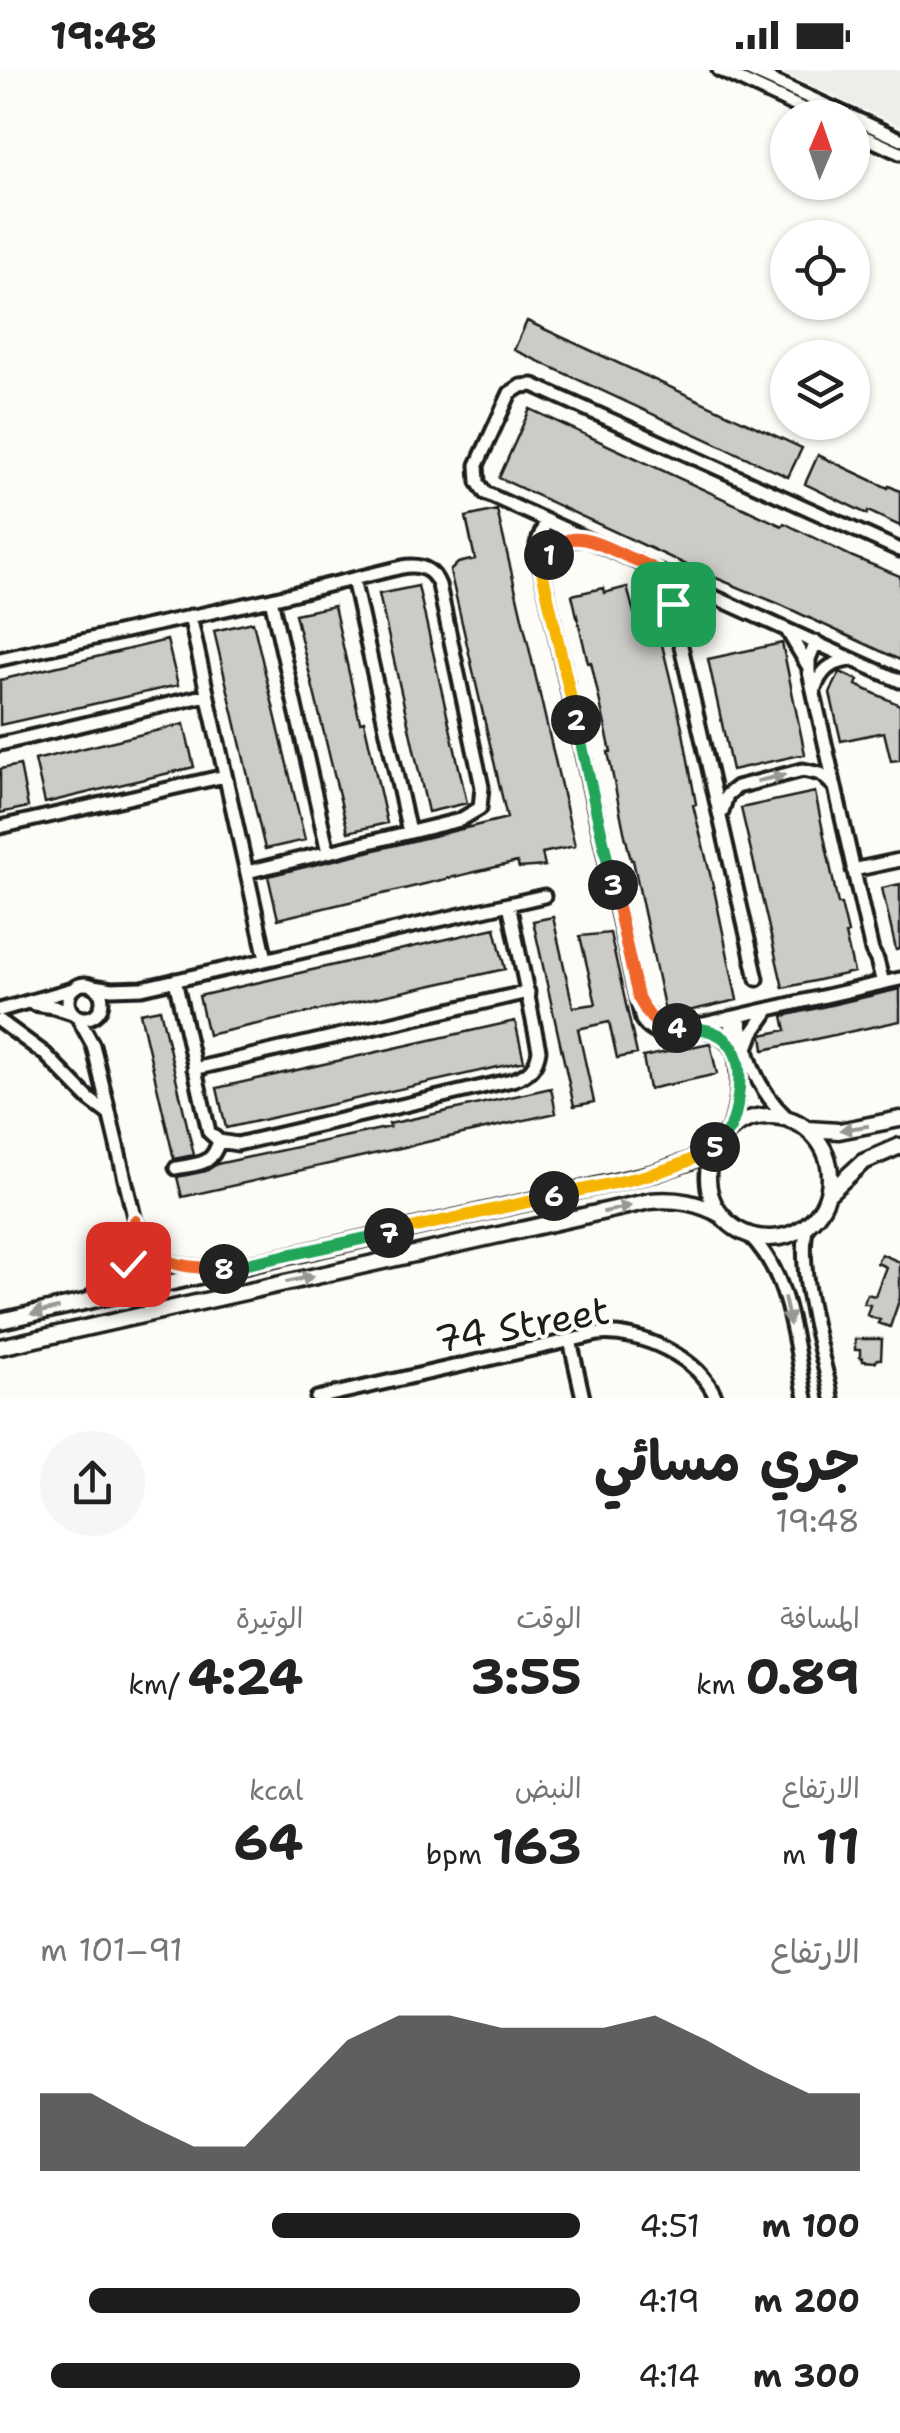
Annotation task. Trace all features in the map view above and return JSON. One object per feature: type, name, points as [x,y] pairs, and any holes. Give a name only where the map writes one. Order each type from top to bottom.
[{"type":"main road","points":[[723,1216],[709,1190],[710,1160],[729,1130],[751,1118],[787,1118],[807,1129],[825,1152],[830,1180],[828,1195]]},
{"type":"main road","points":[[807,1129],[839,1131],[900,1118]]},
{"type":"main road","points":[[0,1321],[655,1174],[690,1162],[716,1146]]},
{"type":"main road","points":[[0,1347],[650,1201],[691,1202],[723,1216],[747,1233],[772,1238],[807,1224],[828,1195],[863,1162],[900,1146]]},
{"type":"street","points":[[719,70],[783,100]]},
{"type":"street","points":[[749,70],[900,139]]},
{"type":"street","points":[[870,139],[900,153]]},
{"type":"street","points":[[900,550],[538,386],[521,386],[510,393],[477,465],[478,482],[484,493],[900,681]]},
{"type":"street","points":[[521,510],[532,526],[537,544],[638,997],[650,1018],[668,1028],[694,1026],[900,979]]},
{"type":"street","points":[[537,544],[551,523]]},
{"type":"street","points":[[541,566],[551,523]]},
{"type":"street","points":[[541,566],[558,544],[573,538],[588,539]]},
{"type":"street","points":[[656,570],[668,592],[677,623],[757,980]]},
{"type":"street","points":[[0,659],[386,572],[411,571],[423,576],[441,603],[482,788],[480,808],[460,820],[247,872]]},
{"type":"street","points":[[353,580],[409,832]]},
{"type":"street","points":[[673,609],[674,596],[686,583]]},
{"type":"street","points":[[677,623],[686,583]]},
{"type":"street","points":[[677,623],[694,604],[713,596]]},
{"type":"street","points":[[271,598],[328,852]]},
{"type":"street","points":[[190,616],[266,960]]},
{"type":"street","points":[[786,628],[798,644],[813,685],[872,951],[871,962],[879,983]]},
{"type":"street","points":[[808,666],[821,645]]},
{"type":"street","points":[[813,685],[821,645]]},
{"type":"street","points":[[813,685],[826,668],[852,659]]},
{"type":"street","points":[[0,744],[208,695]]},
{"type":"street","points":[[721,816],[728,796],[742,785],[809,770],[821,774],[834,786]]},
{"type":"street","points":[[0,827],[225,776]]},
{"type":"street","points":[[853,870],[900,860]]},
{"type":"street","points":[[24,1004],[54,1007],[87,1018],[118,997],[142,988],[544,896]]},
{"type":"street","points":[[175,980],[209,1132],[219,1141],[237,1144],[524,1076],[536,1063],[539,1050],[509,904]]},
{"type":"street","points":[[0,1010],[83,984],[112,989],[142,988]]},
{"type":"street","points":[[94,986],[101,994],[96,1054]]},
{"type":"street","points":[[73,989],[68,998],[96,1054],[135,1221],[146,1243],[164,1260],[188,1267],[227,1270]]},
{"type":"street","points":[[194,1069],[528,992]]},
{"type":"street","points":[[741,1052],[769,1009]]},
{"type":"street","points":[[729,1130],[740,1078],[741,1052],[734,1017]]},
{"type":"street","points":[[0,1021],[45,1054],[110,1115]]},
{"type":"street","points":[[694,1026],[721,1036],[741,1052],[764,1092],[787,1118]]},
{"type":"street","points":[[176,1168],[210,1160],[219,1141]]},
{"type":"street","points":[[86,1301],[128,1264],[135,1221]]},
{"type":"street","points":[[807,1224],[805,1271],[832,1398]]},
{"type":"street","points":[[747,1233],[762,1250],[780,1283],[806,1398]]},
{"type":"street","name":"74 Street","points":[[317,1398],[570,1340],[617,1333],[647,1340],[702,1376],[716,1398]]},
{"type":"street","points":[[570,1340],[582,1398]]},
{"type":"shaded area","points":[[776,70],[900,70],[900,126],[870,112],[870,100],[842,100]]},
{"type":"building","points":[[527,321],[770,433],[770,440],[785,440],[802,448],[788,477],[514,350]]},
{"type":"building","points":[[530,409],[900,576],[900,660],[499,478]]},
{"type":"building","points":[[818,455],[900,491],[900,526],[805,484]]},
{"type":"building","points":[[497,510],[575,846],[542,853],[545,866],[519,868],[517,862],[278,919],[268,876],[507,818],[450,571],[458,563],[475,559],[466,517]]},
{"type":"building","points":[[418,586],[467,803],[428,812],[379,594]]},
{"type":"building","points":[[627,587],[636,620],[655,616],[682,727],[696,804],[693,805],[737,1000],[666,1016],[591,662],[588,663],[572,595]]},
{"type":"building","points":[[334,606],[387,823],[348,832],[295,614]]},
{"type":"building","points":[[253,622],[305,840],[265,849],[214,631]]},
{"type":"building","points":[[167,640],[178,685],[0,725],[0,680]]},
{"type":"building","points":[[782,643],[805,754],[732,770],[708,659]]},
{"type":"building","points":[[840,672],[858,680],[856,685],[900,705],[900,760],[891,761],[884,732],[841,741],[830,693]]},
{"type":"building","points":[[184,724],[194,767],[45,803],[35,760]]},
{"type":"building","points":[[20,765],[28,807],[0,813],[0,769]]},
{"type":"building","points":[[815,792],[854,972],[783,988],[741,808]]},
{"type":"building","points":[[900,884],[900,949],[896,950],[882,888]]},
{"type":"building","points":[[553,917],[573,1007],[596,1004],[580,936],[610,933],[637,1054],[617,1058],[609,1022],[578,1029],[594,1102],[574,1106],[533,921]]},
{"type":"building","points":[[495,928],[505,969],[208,1035],[199,996]]},
{"type":"building","points":[[900,989],[900,1021],[764,1050],[762,1035],[786,1030],[783,1016]]},
{"type":"building","points":[[160,1009],[194,1155],[174,1159],[140,1013]]},
{"type":"building","points":[[515,1021],[524,1061],[226,1128],[217,1088]]},
{"type":"building","points":[[710,1043],[717,1074],[649,1089],[643,1057]]},
{"type":"building","points":[[551,1088],[556,1113],[182,1197],[177,1177],[206,1171],[217,1164]]},
{"type":"building","points":[[881,1254],[900,1262],[900,1298],[890,1327],[867,1315],[870,1305],[864,1303],[867,1294],[875,1296],[886,1267],[877,1263]]},
{"type":"building","points":[[855,1339],[882,1339],[881,1359],[863,1361],[860,1350],[855,1350]]},
{"type":"route","points":[[128,1264],[135,1221],[146,1243],[164,1260],[188,1267],[227,1270],[655,1174],[690,1162],[716,1146],[734,1118],[740,1078],[736,1052],[709,1030],[658,1024],[638,997],[542,571],[552,548],[562,541],[588,539],[656,570],[673,609],[673,604]]}]
